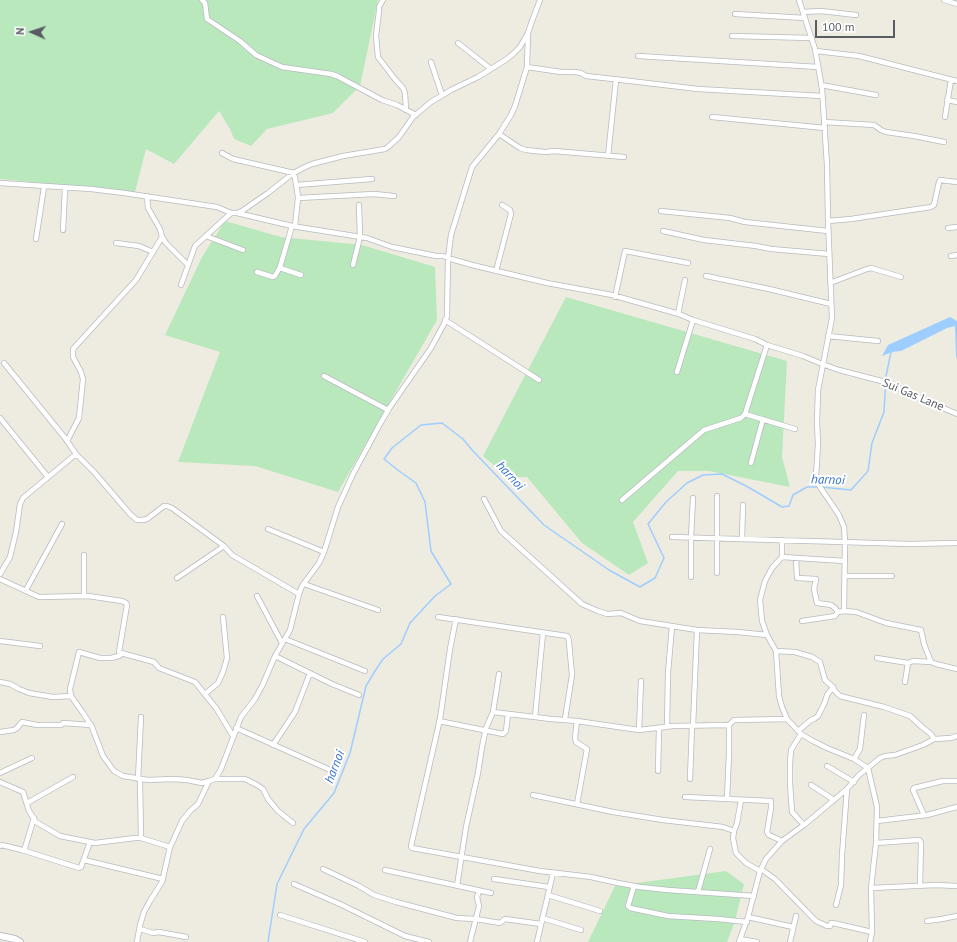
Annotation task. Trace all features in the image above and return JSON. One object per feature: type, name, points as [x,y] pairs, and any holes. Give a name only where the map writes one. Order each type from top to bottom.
[{"type":"street","points":[[202,0],[205,3],[207,19],[240,41],[256,55],[282,67],[337,76],[382,100],[416,115]]},
{"type":"street","points":[[383,0],[379,7],[376,36],[378,57],[403,88],[405,93],[406,110]]},
{"type":"street","points":[[237,213],[268,193],[294,173],[312,164],[342,156],[388,147],[399,137],[416,115],[431,102],[478,77],[513,54],[520,47],[528,33],[540,0]]},
{"type":"street","points":[[799,0],[816,51],[821,84],[824,122],[832,318],[818,390],[818,444],[816,478],[818,484],[844,526],[844,611]]},
{"type":"street","points":[[944,0],[957,4]]},
{"type":"street","points":[[803,12],[821,11],[856,15]]},
{"type":"street","points":[[735,14],[805,18]]},
{"type":"street","points":[[214,779],[221,769],[241,718],[255,699],[275,656],[290,630],[298,594],[319,563],[324,552],[338,507],[370,440],[388,410],[441,331],[447,316],[448,258],[451,235],[472,167],[499,134],[515,106],[527,67],[528,33]]},
{"type":"street","points":[[732,36],[812,38]]},
{"type":"street","points":[[458,43],[490,69]]},
{"type":"street","points":[[816,51],[859,56],[957,81]]},
{"type":"street","points":[[638,56],[818,67]]},
{"type":"street","points":[[431,62],[442,95]]},
{"type":"street","points":[[527,67],[561,72],[575,72],[586,76],[616,80],[698,89],[822,96]]},
{"type":"street","points":[[608,156],[616,80]]},
{"type":"street","points":[[945,116],[952,80]]},
{"type":"street","points":[[821,84],[876,95]]},
{"type":"street","points":[[947,100],[957,102]]},
{"type":"street","points":[[712,117],[824,128]]},
{"type":"street","points":[[824,122],[874,125],[886,132],[944,142]]},
{"type":"street","points":[[499,134],[520,148],[526,150],[624,157]]},
{"type":"street","points":[[222,153],[233,159],[294,173]]},
{"type":"street","points":[[257,272],[273,278],[280,268],[293,226],[298,198],[294,173]]},
{"type":"street","points":[[296,185],[372,179]]},
{"type":"street","points":[[828,221],[931,207],[934,205],[940,180],[957,182]]},
{"type":"street","name":"Sui Gas Lane","points":[[0,183],[91,189],[217,207],[231,213],[237,213],[293,226],[367,238],[392,247],[436,256],[443,256],[496,271],[547,283],[615,296],[678,314],[755,339],[838,370],[889,383],[957,414]]},
{"type":"street","points":[[36,239],[44,187]]},
{"type":"street","points":[[63,230],[65,188]]},
{"type":"street","points":[[298,198],[374,194],[394,196]]},
{"type":"street","points":[[147,196],[148,208],[166,243],[188,265]]},
{"type":"street","points":[[353,265],[360,237],[359,205]]},
{"type":"street","points":[[496,271],[511,214],[510,210],[502,205]]},
{"type":"street","points":[[661,211],[730,218],[745,222],[828,231]]},
{"type":"street","points":[[181,285],[195,246],[231,213]]},
{"type":"street","points":[[948,228],[957,227]]},
{"type":"street","points":[[663,231],[704,240],[771,249],[829,254]]},
{"type":"street","points":[[67,441],[79,418],[83,379],[73,357],[73,349],[136,280],[162,236]]},
{"type":"street","points":[[206,236],[243,250]]},
{"type":"street","points":[[116,243],[139,246],[153,252]]},
{"type":"street","points":[[615,296],[625,251],[688,263]]},
{"type":"street","points":[[951,256],[957,255]]},
{"type":"street","points":[[280,268],[300,276]]},
{"type":"street","points":[[830,283],[867,268],[901,277]]},
{"type":"street","points":[[706,276],[831,304]]},
{"type":"street","points":[[678,314],[685,280]]},
{"type":"street","points":[[445,320],[539,380]]},
{"type":"street","points":[[677,372],[693,320]]},
{"type":"street","points":[[828,336],[878,341]]},
{"type":"street","points":[[622,500],[704,430],[742,418],[745,414],[768,345]]},
{"type":"street","points":[[4,363],[76,454],[137,520],[147,519],[164,506],[172,508],[224,546],[232,555],[298,594]]},
{"type":"street","points":[[324,376],[388,410]]},
{"type":"street","points":[[745,414],[795,429]]},
{"type":"street","points":[[0,418],[48,477]]},
{"type":"street","points":[[751,463],[763,419]]},
{"type":"street","points":[[0,574],[10,557],[16,532],[20,504],[23,498],[76,454]]},
{"type":"street","points":[[717,496],[717,574]]},
{"type":"street","points":[[691,577],[693,498]]},
{"type":"street","points":[[484,499],[501,531],[582,604],[607,614],[621,613],[640,621],[697,630],[767,635]]},
{"type":"street","points":[[742,539],[743,505]]},
{"type":"street","points":[[26,590],[62,524]]},
{"type":"street","points":[[268,529],[324,552]]},
{"type":"street","points":[[672,537],[910,544],[957,543]]},
{"type":"street","points":[[782,540],[782,557],[772,568],[765,581],[760,600],[762,621],[767,635],[776,651],[779,696],[788,719],[800,732],[828,748],[854,759],[868,768],[877,807],[876,843],[871,888],[872,932],[870,941],[877,942]]},
{"type":"street","points":[[177,578],[224,546]]},
{"type":"street","points":[[84,555],[84,596]]},
{"type":"street","points":[[782,557],[845,561]]},
{"type":"street","points":[[796,558],[797,578],[816,579],[814,589],[817,603],[831,606],[838,612]]},
{"type":"street","points":[[844,576],[892,576]]},
{"type":"street","points":[[0,579],[38,597],[84,596],[122,601],[126,603],[127,605],[119,652],[122,654]]},
{"type":"street","points":[[304,584],[378,610]]},
{"type":"street","points":[[257,596],[283,641],[366,671]]},
{"type":"street","points":[[802,621],[835,616],[838,612],[844,611],[856,612],[886,623],[921,630],[924,644],[931,662]]},
{"type":"street","points":[[438,616],[567,636],[572,675],[565,719]]},
{"type":"street","points":[[205,694],[218,683],[227,658],[223,618]]},
{"type":"street","points":[[456,619],[439,721],[411,846],[412,848],[552,873],[591,877],[661,890],[754,896]]},
{"type":"street","points":[[667,727],[668,673],[672,626]]},
{"type":"street","points":[[690,779],[697,630]]},
{"type":"street","points":[[535,717],[543,633]]},
{"type":"street","points":[[0,641],[40,646]]},
{"type":"street","points":[[776,651],[795,652],[812,657],[820,662],[825,680],[840,696],[884,707],[910,716],[931,734],[934,739]]},
{"type":"street","points":[[233,736],[216,708],[195,682],[159,668],[154,662],[122,654],[111,658],[100,658],[78,653],[70,689],[71,696],[91,726],[103,756],[114,771],[123,776],[148,780],[173,779],[202,783],[214,779],[245,779],[263,790],[278,811],[293,823]]},
{"type":"street","points":[[275,656],[332,684],[359,695]]},
{"type":"street","points":[[877,658],[908,663],[913,661],[931,662],[957,668]]},
{"type":"street","points":[[905,682],[908,663]]},
{"type":"street","points":[[273,745],[295,712],[310,673]]},
{"type":"street","points":[[457,886],[466,827],[486,731],[494,712],[499,674]]},
{"type":"street","points":[[639,730],[641,680]]},
{"type":"street","points":[[0,682],[10,684],[29,693],[53,697],[71,696]]},
{"type":"street","points":[[804,825],[792,812],[790,783],[791,750],[800,732],[811,720],[818,716],[827,694],[833,687]]},
{"type":"street","points":[[494,712],[565,719],[639,730],[667,727],[728,725],[734,720],[788,719]]},
{"type":"street","points":[[439,721],[503,734],[506,731],[508,714]]},
{"type":"street","points":[[854,759],[860,749],[864,715]]},
{"type":"street","points":[[141,717],[139,779],[141,838]]},
{"type":"street","points":[[577,721],[576,742],[587,749],[577,804]]},
{"type":"street","points":[[0,732],[14,730],[22,722],[37,725],[63,724],[91,726]]},
{"type":"street","points":[[727,798],[729,754],[728,725]]},
{"type":"street","points":[[236,728],[328,769]]},
{"type":"street","points":[[658,771],[660,728]]},
{"type":"street","points":[[757,942],[740,941],[747,922],[760,870],[766,859],[782,841],[804,825],[847,789],[880,758],[895,755],[934,739],[957,736]]},
{"type":"street","points":[[0,773],[32,758]]},
{"type":"street","points":[[827,766],[854,782]]},
{"type":"street","points":[[27,803],[73,777]]},
{"type":"street","points":[[137,942],[144,912],[162,882],[170,847],[182,821],[198,804],[209,781]]},
{"type":"street","points":[[924,815],[913,790],[914,788],[943,781],[957,782]]},
{"type":"street","points":[[0,782],[23,792],[29,811],[36,822],[60,836],[95,843],[141,838],[170,847]]},
{"type":"street","points":[[811,785],[834,800]]},
{"type":"street","points":[[836,905],[841,885],[847,789]]},
{"type":"street","points":[[533,795],[634,815],[723,827],[734,831]]},
{"type":"street","points":[[685,797],[771,801],[768,832],[782,841]]},
{"type":"street","points":[[741,800],[734,831],[736,853],[746,863],[775,879],[816,921],[827,926],[830,926],[831,923],[833,923],[872,932]]},
{"type":"street","points":[[877,821],[924,815],[957,807]]},
{"type":"street","points":[[24,851],[34,818]]},
{"type":"street","points":[[876,843],[919,840],[921,842],[920,886]]},
{"type":"street","points":[[0,846],[24,851],[80,868],[90,842]]},
{"type":"street","points":[[698,892],[710,849]]},
{"type":"street","points":[[84,860],[163,879]]},
{"type":"street","points":[[323,869],[359,886],[374,895],[457,918],[476,919],[500,923],[505,919],[541,924]]},
{"type":"street","points":[[385,870],[491,893]]},
{"type":"street","points":[[537,942],[552,873]]},
{"type":"street","points":[[494,879],[550,887]]},
{"type":"street","points":[[294,884],[342,905],[405,936],[429,942]]},
{"type":"street","points":[[634,886],[628,906],[630,908],[668,916],[747,922]]},
{"type":"street","points":[[871,888],[957,886]]},
{"type":"street","points":[[470,942],[476,919],[478,906],[477,897],[479,891]]},
{"type":"street","points":[[548,895],[600,910]]},
{"type":"street","points":[[280,914],[365,942]]},
{"type":"street","points":[[790,942],[796,916]]},
{"type":"street","points":[[927,921],[957,916]]},
{"type":"street","points":[[748,917],[793,927]]},
{"type":"street","points":[[542,918],[581,930]]},
{"type":"street","points":[[140,929],[153,933],[159,932],[186,936]]},
{"type":"street","points":[[0,936],[15,939],[20,942]]},
{"type":"green space","points":[[0,0],[378,0],[360,86],[333,113],[267,129],[251,146],[234,139],[219,111],[174,164],[146,149],[135,192],[0,179]]},
{"type":"green space","points":[[225,221],[281,237],[362,245],[435,267],[437,320],[338,492],[255,466],[178,462],[220,352],[165,335],[202,257]]},
{"type":"green space","points":[[566,297],[787,361],[782,457],[790,487],[709,471],[678,471],[633,522],[648,563],[629,575],[582,543],[527,477],[508,477],[483,456]]},
{"type":"green space","points":[[726,871],[744,884],[735,921],[727,942],[588,942],[615,886]]},
{"type":"water","points":[[950,317],[957,321],[957,359],[955,326],[947,328],[901,351],[892,352],[882,356],[888,345]]},
{"type":"waterway","name":"harnoi","points":[[821,487],[851,490],[868,471],[872,443],[884,412],[886,376],[891,352]]},
{"type":"waterway","name":"harnoi","points":[[268,942],[277,884],[304,829],[334,793],[350,753],[366,686],[383,659],[401,644],[410,623],[435,596],[451,584],[431,551],[425,502],[416,483],[384,459],[392,448],[421,425],[442,423],[463,439],[544,525],[609,570],[640,587],[655,578],[664,558],[648,524],[666,502],[687,483],[703,475],[722,474],[782,507],[789,506],[793,495],[807,487],[818,487]]}]
